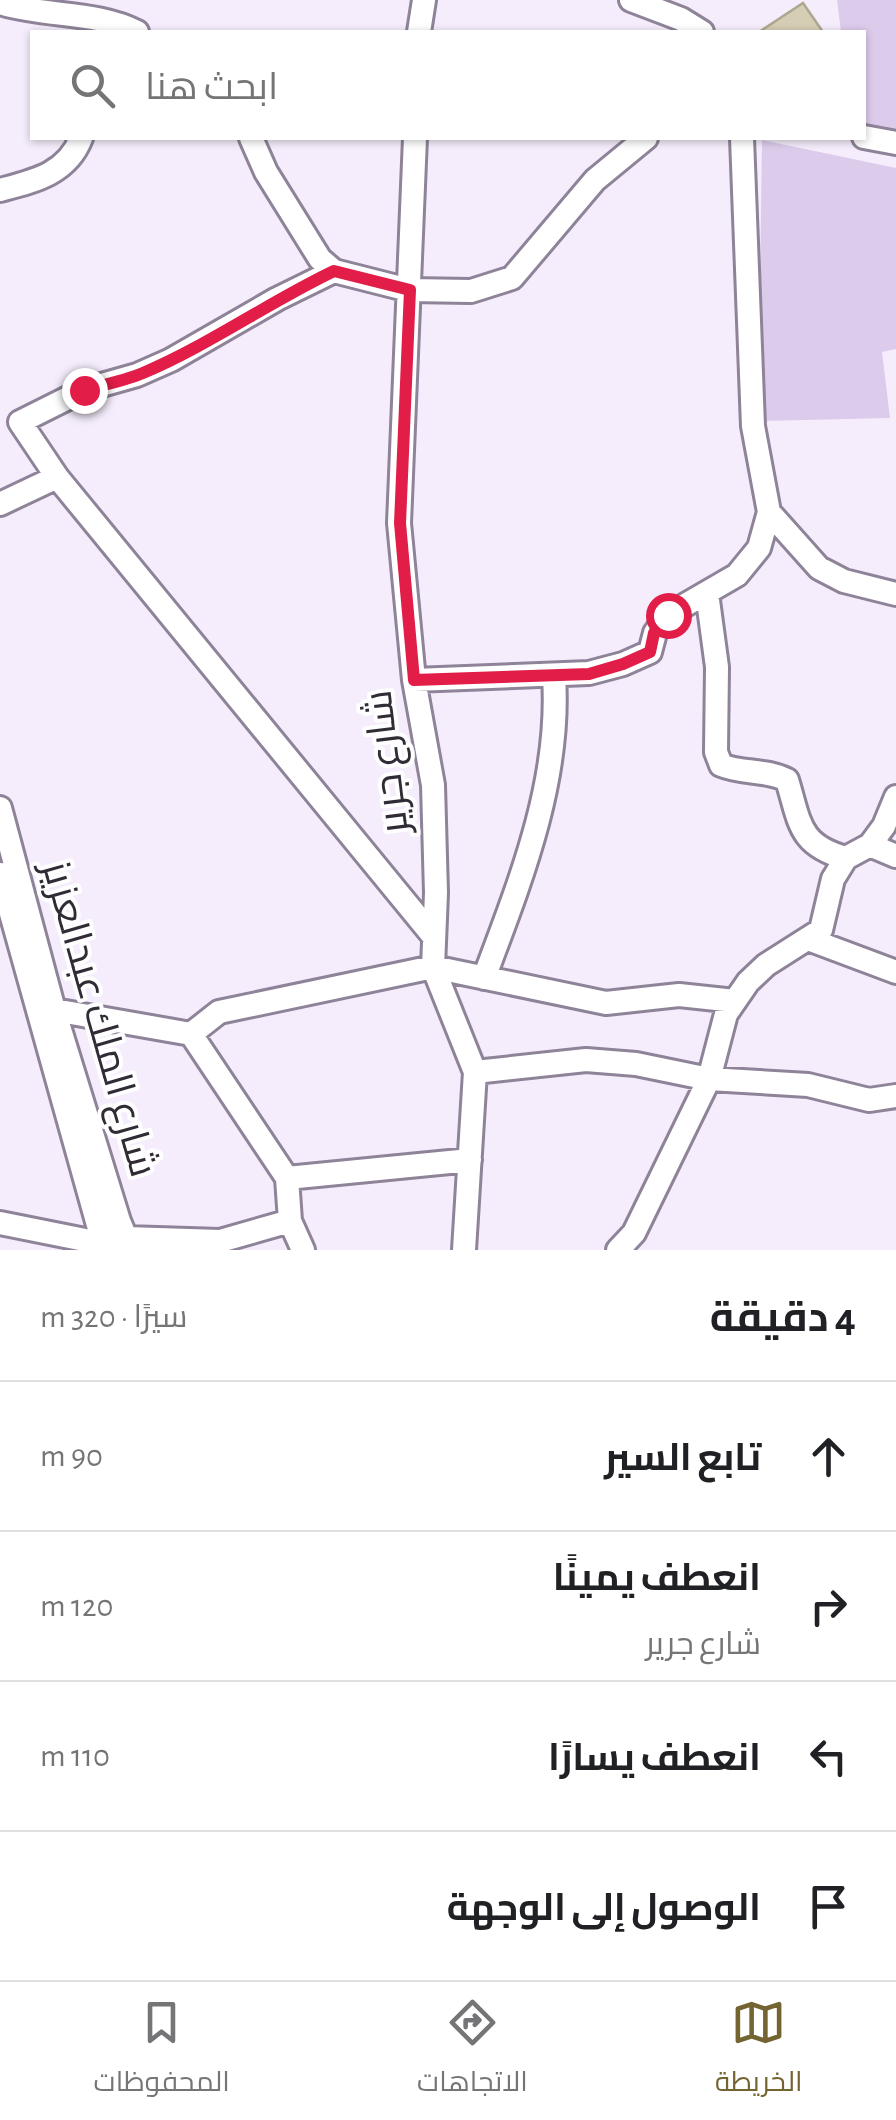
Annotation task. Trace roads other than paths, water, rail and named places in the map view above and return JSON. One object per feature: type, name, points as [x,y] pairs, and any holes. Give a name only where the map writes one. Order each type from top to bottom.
[{"type":"street","points":[[419,30],[424,0]]},
{"type":"street","points":[[631,0],[699,30]]},
{"type":"street","points":[[0,3],[58,16],[116,22],[133,30]]},
{"type":"street","points":[[866,137],[896,143]]},
{"type":"street","points":[[0,190],[45,178],[67,162],[80,140]]},
{"type":"street","points":[[252,140],[266,172],[312,247],[334,271],[410,290],[471,291],[512,278],[595,180],[644,140]]},
{"type":"street","name":"شارع جرير","points":[[415,140],[400,523],[414,680],[433,785],[433,967],[476,1072],[464,1250]]},
{"type":"street","points":[[414,680],[525,674],[554,677],[589,674],[623,664],[650,652],[654,633],[668,615],[737,575],[759,548],[768,512],[753,426],[742,140]]},
{"type":"street","points":[[334,271],[277,298],[170,360],[138,375],[84,390],[20,422],[57,476],[434,937]]},
{"type":"street","points":[[0,504],[57,476]]},
{"type":"street","points":[[768,512],[818,568],[844,581],[896,594]]},
{"type":"street","points":[[707,594],[717,667],[716,752],[720,765],[734,771],[774,773],[787,780],[803,832],[811,844],[846,858]]},
{"type":"street","points":[[484,978],[524,872],[538,818],[553,737],[554,677]]},
{"type":"street","points":[[618,1250],[634,1233],[709,1079],[726,1014],[748,982],[766,965],[821,930],[833,879],[846,858],[870,844],[884,826],[896,797]]},
{"type":"street","name":"شارع الملك عبدالعزيز","points":[[0,808],[117,1246]]},
{"type":"street","points":[[870,844],[896,856]]},
{"type":"street","name":"شارع الملك عبدالعزيز","points":[[0,874],[117,1246]]},
{"type":"street","points":[[808,939],[896,972]]},
{"type":"street","points":[[190,1034],[218,1012],[433,967],[606,1003],[679,994],[735,1001]]},
{"type":"street","points":[[54,1010],[190,1034],[287,1178],[290,1221],[303,1250]]},
{"type":"street","points":[[476,1072],[586,1060],[636,1064],[709,1079],[808,1085],[869,1100],[896,1096]]},
{"type":"street","points":[[287,1178],[470,1160]]},
{"type":"street","points":[[0,1224],[117,1246],[220,1241],[290,1221]]}]
